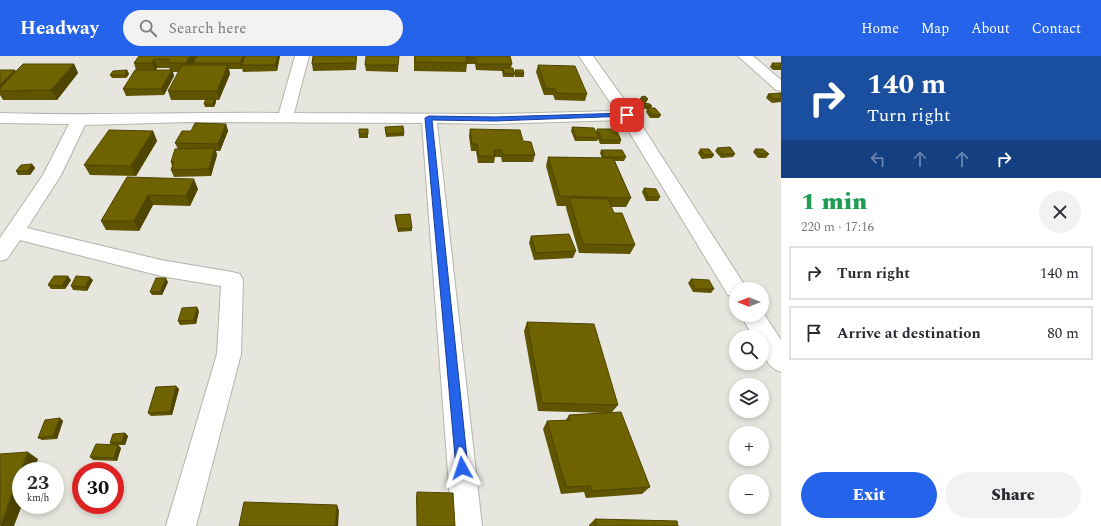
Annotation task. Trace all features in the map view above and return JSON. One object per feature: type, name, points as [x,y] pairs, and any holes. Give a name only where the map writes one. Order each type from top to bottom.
[{"type":"street","points":[[285,118],[302,56]]},
{"type":"street","points":[[586,56],[627,115],[732,282]]},
{"type":"street","points":[[745,56],[781,87]]},
{"type":"street","points":[[0,118],[79,120],[188,117],[495,119],[627,115]]},
{"type":"street","points":[[429,118],[467,526]]},
{"type":"street","points":[[0,254],[52,175],[79,120]]},
{"type":"street","points":[[14,232],[161,268],[232,280],[229,354],[181,526]]},
{"type":"street","points":[[756,322],[781,361]]},
{"type":"building","points":[[139,56],[190,56],[186,63],[167,63],[170,59],[154,59],[152,63],[134,63]]},
{"type":"building","points":[[197,56],[243,56],[240,63],[193,63]]},
{"type":"building","points":[[245,56],[278,56],[275,65],[242,65]]},
{"type":"building","points":[[313,56],[356,56],[356,63],[312,64]]},
{"type":"building","points":[[366,56],[399,56],[398,65],[365,65]]},
{"type":"building","points":[[415,56],[466,56],[467,63],[415,62]]},
{"type":"building","points":[[468,56],[510,56],[512,64],[477,64],[475,58],[468,58]]},
{"type":"building","points":[[772,63],[781,63],[781,67],[775,67]]},
{"type":"building","points":[[23,64],[74,64],[51,90],[0,91],[0,88]]},
{"type":"building","points":[[182,65],[228,65],[217,91],[168,91]]},
{"type":"building","points":[[538,65],[575,66],[587,94],[556,93],[555,89],[546,88]]},
{"type":"building","points":[[503,68],[513,68],[514,74],[504,73]]},
{"type":"building","points":[[0,70],[15,70],[0,85]]},
{"type":"building","points":[[127,70],[125,75],[110,75],[113,71]]},
{"type":"building","points":[[135,70],[172,70],[161,89],[123,89]]},
{"type":"building","points":[[515,70],[523,70],[524,73],[516,73]]},
{"type":"building","points":[[781,93],[781,99],[774,99],[768,94]]},
{"type":"building","points":[[645,96],[648,99],[643,99],[641,97]]},
{"type":"building","points":[[206,99],[215,99],[213,104],[204,104]]},
{"type":"building","points":[[643,103],[650,104],[652,106],[645,106]]},
{"type":"building","points":[[647,108],[655,108],[661,115],[652,115]]},
{"type":"building","points":[[195,123],[226,124],[218,144],[175,143],[182,131],[191,131]]},
{"type":"building","points":[[403,126],[404,133],[386,134],[385,127]]},
{"type":"building","points":[[572,127],[594,128],[599,138],[576,137]]},
{"type":"building","points":[[359,129],[368,129],[368,134],[359,134]]},
{"type":"building","points":[[470,129],[520,130],[523,141],[531,142],[535,155],[503,155],[502,150],[494,150],[495,156],[479,156],[477,144],[472,144]]},
{"type":"building","points":[[597,129],[616,129],[621,140],[602,140]]},
{"type":"building","points":[[109,130],[153,131],[131,166],[84,165]]},
{"type":"building","points":[[730,147],[735,154],[723,154],[717,148]]},
{"type":"building","points":[[215,148],[209,169],[171,170],[174,162],[171,162],[175,149]]},
{"type":"building","points":[[700,149],[709,149],[714,155],[704,155]]},
{"type":"building","points":[[755,149],[763,149],[769,154],[760,154]]},
{"type":"building","points":[[601,150],[622,150],[626,157],[605,157]]},
{"type":"building","points":[[548,157],[613,158],[631,198],[560,196]]},
{"type":"building","points":[[32,164],[28,171],[16,171],[21,165]]},
{"type":"building","points":[[127,177],[194,179],[186,196],[148,195],[134,221],[101,221]]},
{"type":"building","points":[[644,188],[656,189],[660,197],[648,197]]},
{"type":"building","points":[[569,198],[608,199],[614,213],[622,213],[635,245],[583,244]]},
{"type":"building","points":[[410,214],[412,228],[398,229],[395,215]]},
{"type":"building","points":[[569,234],[576,251],[536,253],[531,236]]},
{"type":"building","points":[[54,276],[68,276],[62,286],[48,285]]},
{"type":"building","points":[[76,276],[90,277],[85,287],[71,286]]},
{"type":"building","points":[[156,278],[166,278],[160,292],[150,292]]},
{"type":"building","points":[[691,279],[709,280],[714,289],[695,289]]},
{"type":"building","points":[[197,307],[194,320],[178,321],[182,308]]},
{"type":"building","points":[[527,322],[594,324],[618,405],[542,403]]},
{"type":"building","points":[[176,386],[170,412],[148,413],[156,387]]},
{"type":"building","points":[[621,412],[650,487],[592,491],[590,486],[566,487],[547,421],[570,420],[569,415]]},
{"type":"building","points":[[60,418],[53,436],[38,438],[45,420]]},
{"type":"building","points":[[125,433],[122,442],[110,443],[113,434]]},
{"type":"building","points":[[96,444],[118,445],[114,458],[90,457]]},
{"type":"building","points":[[28,452],[24,462],[12,462],[12,494],[0,525],[0,454]]},
{"type":"building","points":[[417,492],[453,493],[455,526],[417,526]]},
{"type":"building","points":[[244,502],[337,505],[335,526],[239,526]]},
{"type":"building","points":[[595,519],[677,521],[678,526],[597,526]]},
{"type":"route","points":[[462,468],[429,118],[495,119],[627,115]]}]
